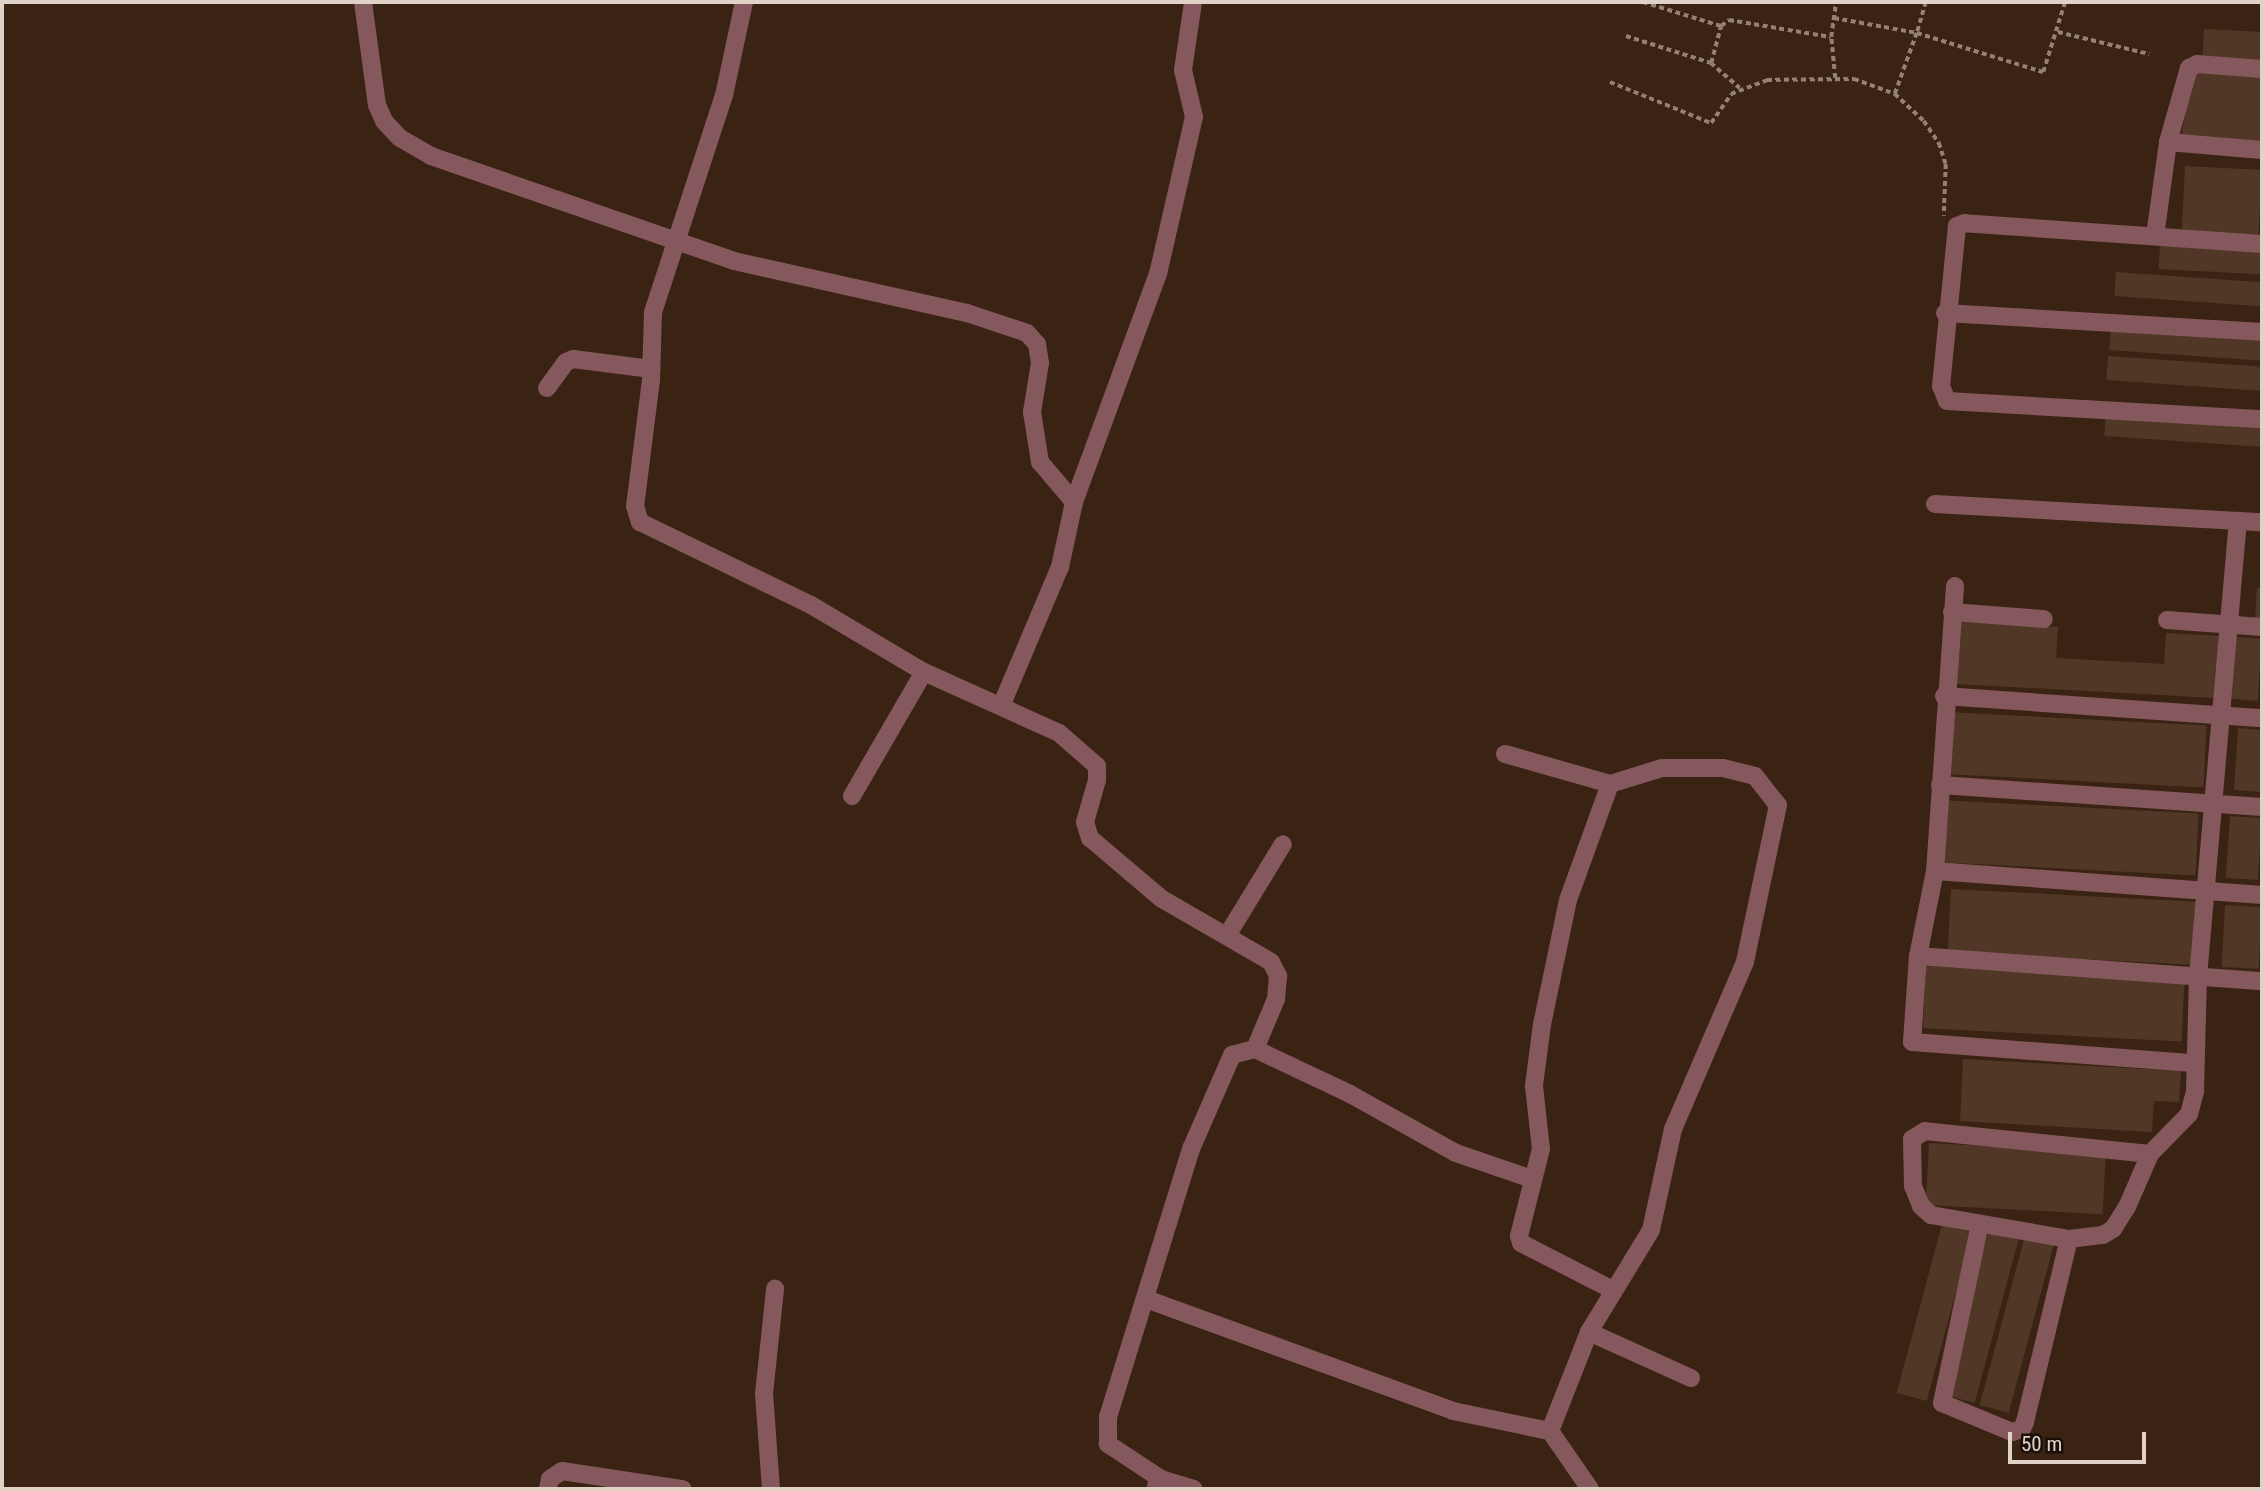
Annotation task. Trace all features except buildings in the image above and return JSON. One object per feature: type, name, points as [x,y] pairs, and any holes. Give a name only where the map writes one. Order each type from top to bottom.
[{"type":"street","points":[[363,2],[377,104],[384,121],[400,138],[431,156],[734,261],[967,313],[1027,333],[1037,344],[1040,363],[1032,412],[1040,461],[1074,502]]},
{"type":"street","points":[[744,2],[724,95],[653,312],[651,369],[635,506],[640,522],[811,605],[924,672],[1002,704],[1059,733],[1097,766],[1097,780],[1085,822],[1090,838],[1162,899],[1228,934],[1271,962],[1278,976],[1276,999],[1255,1049]]},
{"type":"street","points":[[1002,704],[1060,567],[1074,502],[1158,274],[1195,117],[1183,70],[1193,2]]},
{"type":"street","points":[[2155,236],[2168,142],[2189,68],[2197,64],[2262,69]]},
{"type":"street","points":[[2168,142],[2262,150]]},
{"type":"street","points":[[2262,244],[1965,223],[1954,230],[1941,386],[1947,401],[2262,419]]},
{"type":"street","points":[[1945,313],[2262,332]]},
{"type":"street","points":[[547,388],[566,362],[573,359],[651,369]]},
{"type":"street","points":[[1936,504],[2262,523]]},
{"type":"street","points":[[2150,1154],[1917,1132],[1912,1139],[1913,1186],[1921,1206],[1931,1215],[2069,1238],[2113,1229],[2150,1154],[2193,1106],[2198,977],[2238,521]]},
{"type":"street","points":[[1955,586],[1944,696],[1935,870],[1918,956],[1910,1039],[1915,1045],[2193,1063]]},
{"type":"street","points":[[1952,612],[2044,619]]},
{"type":"street","points":[[2167,620],[2262,627]]},
{"type":"street","points":[[852,796],[924,672]]},
{"type":"street","points":[[1944,696],[2262,718]]},
{"type":"street","points":[[1504,754],[1610,784],[1662,768],[1709,766],[1755,776],[1778,805],[1745,962],[1673,1129],[1651,1230],[1589,1332],[1550,1431]]},
{"type":"street","points":[[1610,784],[1568,900],[1542,1024],[1534,1086],[1541,1149],[1519,1227],[1521,1243],[1613,1290]]},
{"type":"street","points":[[1940,785],[2262,807]]},
{"type":"street","points":[[1228,934],[1283,844]]},
{"type":"street","points":[[1935,870],[2262,895]]},
{"type":"street","points":[[1918,956],[2262,981]]},
{"type":"street","points":[[1193,1489],[1158,1484],[1108,1444],[1106,1434],[1208,1102],[1233,1055],[1255,1049],[1350,1094],[1456,1153],[1532,1179]]},
{"type":"street","points":[[1980,1224],[1942,1403],[2012,1432],[2022,1429],[2025,1422],[2069,1238]]},
{"type":"street","points":[[771,1489],[764,1394],[775,1289]]},
{"type":"street","points":[[1146,1299],[1453,1411],[1550,1431],[1590,1489]]},
{"type":"street","points":[[1589,1332],[1691,1378]]},
{"type":"street","points":[[548,1489],[550,1479],[562,1471],[683,1489]]},
{"type":"path","points":[[1643,2],[1721,26]]},
{"type":"path","points":[[1835,78],[1831,37],[1836,2]]},
{"type":"path","points":[[1895,93],[1926,2]]},
{"type":"path","points":[[1834,18],[1917,33],[2043,72],[2059,32],[2065,2]]},
{"type":"path","points":[[1712,63],[1721,26],[1729,20],[1831,37]]},
{"type":"path","points":[[2059,32],[2149,54]]},
{"type":"path","points":[[1626,36],[1712,63],[1740,88]]},
{"type":"path","points":[[1610,82],[1710,123],[1740,88],[1768,80],[1854,79],[1895,93],[1924,121],[1939,143],[1946,164],[1944,216],[1954,230]]}]
